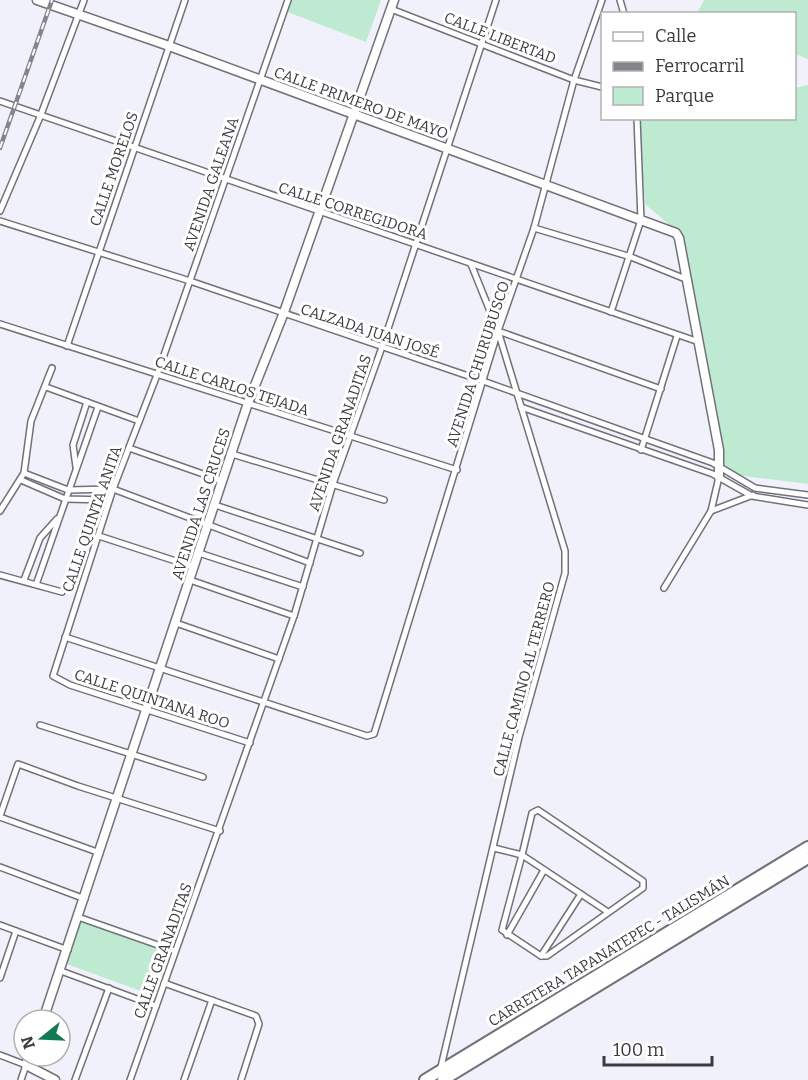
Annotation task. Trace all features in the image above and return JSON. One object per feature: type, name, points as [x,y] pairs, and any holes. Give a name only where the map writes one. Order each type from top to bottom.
[{"type":"highway","name":"CARRETERA TAPANATEPEC - TALISMÁN","points":[[440,1077],[808,847]]},
{"type":"highway","name":"CARRETERA TAPANATEPEC - TALISMÁN","points":[[425,1080],[440,1077],[808,858]]},
{"type":"street","name":"CALLE PRIMERO DE MAYO","points":[[37,0],[170,46],[676,233],[688,280]]},
{"type":"street","points":[[0,211],[40,117],[84,0]]},
{"type":"street","name":"CALLE MORELOS","points":[[67,346],[185,0]]},
{"type":"street","name":"AVENIDA GALEANA","points":[[157,375],[288,0]]},
{"type":"street","name":"AVENIDA GRANADITAS","points":[[250,743],[294,616],[333,484],[382,347],[496,0]]},
{"type":"street","name":"AVENIDA CHURUBUSCO","points":[[263,702],[367,736],[374,734],[498,331],[534,228],[574,80],[602,0]]},
{"type":"street","name":"CALLE LIBERTAD","points":[[392,4],[482,44],[574,80],[601,87]]},
{"type":"street","name":"AVENIDA LAS CRUCES","points":[[47,1008],[248,403],[283,315],[392,4]]},
{"type":"street","name":"CALLE CORREGIDORA","points":[[0,101],[40,117],[700,343]]},
{"type":"street","points":[[611,312],[641,220],[637,120]]},
{"type":"street","name":"CALZADA JUAN JOSÉ","points":[[0,221],[190,281],[283,315],[483,381],[720,466],[755,488]]},
{"type":"street","points":[[534,228],[630,257],[688,280],[723,478],[711,511],[664,588]]},
{"type":"street","name":"CALLE CAMINO AL TERRERO","points":[[440,1077],[459,981],[494,849],[519,737],[565,573],[565,551],[498,331],[471,264]]},
{"type":"street","name":"CALLE CARLOS TEJADA","points":[[0,324],[457,470]]},
{"type":"street","points":[[498,331],[661,389]]},
{"type":"street","points":[[640,450],[646,439],[677,336]]},
{"type":"street","points":[[0,511],[24,473],[31,421],[52,368]]},
{"type":"street","name":"CALLE QUINTA ANITA","points":[[54,671],[109,500],[157,375]]},
{"type":"street","points":[[46,387],[140,421]]},
{"type":"street","points":[[76,467],[73,445],[87,402]]},
{"type":"street","points":[[37,582],[98,407]]},
{"type":"street","points":[[521,407],[723,478],[752,496],[808,505]]},
{"type":"street","points":[[129,448],[223,481]]},
{"type":"street","points":[[232,454],[384,500]]},
{"type":"street","points":[[24,473],[68,490],[113,489],[310,563]]},
{"type":"street","points":[[21,480],[65,499],[109,500]]},
{"type":"street","points":[[711,511],[752,496],[755,488],[808,495]]},
{"type":"street","points":[[215,505],[360,553]]},
{"type":"street","points":[[24,580],[40,538],[58,518]]},
{"type":"street","points":[[99,536],[194,567]]},
{"type":"street","points":[[199,553],[303,587]]},
{"type":"street","points":[[0,575],[37,582],[63,592]]},
{"type":"street","points":[[190,580],[294,616]]},
{"type":"street","points":[[176,623],[279,659]]},
{"type":"street","points":[[65,637],[263,702]]},
{"type":"street","name":"CALLE QUINTANA ROO","points":[[54,671],[55,679],[250,743]]},
{"type":"street","points":[[40,725],[203,777]]},
{"type":"street","name":"CALLE GRANADITAS","points":[[130,1080],[250,743]]},
{"type":"street","points":[[100,853],[0,817],[18,764],[220,831]]},
{"type":"street","points":[[538,810],[643,881],[644,888],[547,956],[541,956],[507,935],[502,927],[522,855],[532,813],[538,810]]},
{"type":"street","points":[[494,849],[522,855],[608,912]]},
{"type":"street","points":[[0,867],[85,898]]},
{"type":"street","points":[[507,935],[544,870]]},
{"type":"street","points":[[541,956],[581,894]]},
{"type":"street","points":[[78,917],[175,951]]},
{"type":"street","points":[[0,926],[68,950]]},
{"type":"street","points":[[0,978],[16,931]]},
{"type":"street","points":[[61,971],[156,1005]]},
{"type":"street","points":[[164,983],[256,1016],[259,1024],[241,1080]]},
{"type":"street","points":[[75,1080],[109,988]]},
{"type":"street","points":[[184,1080],[212,1000]]},
{"type":"street","points":[[32,1068],[55,1080]]},
{"type":"green space","points":[[288,0],[381,0],[366,42],[285,11]]},
{"type":"green space","points":[[704,0],[808,0],[808,59],[796,54],[796,12],[698,12]]},
{"type":"green space","points":[[808,85],[808,484],[736,475],[715,457],[697,335],[673,228],[645,204],[639,120],[796,120],[796,88]]},
{"type":"green space","points":[[82,918],[168,950],[149,994],[64,963]]},
{"type":"railway","points":[[0,148],[52,0]]}]
